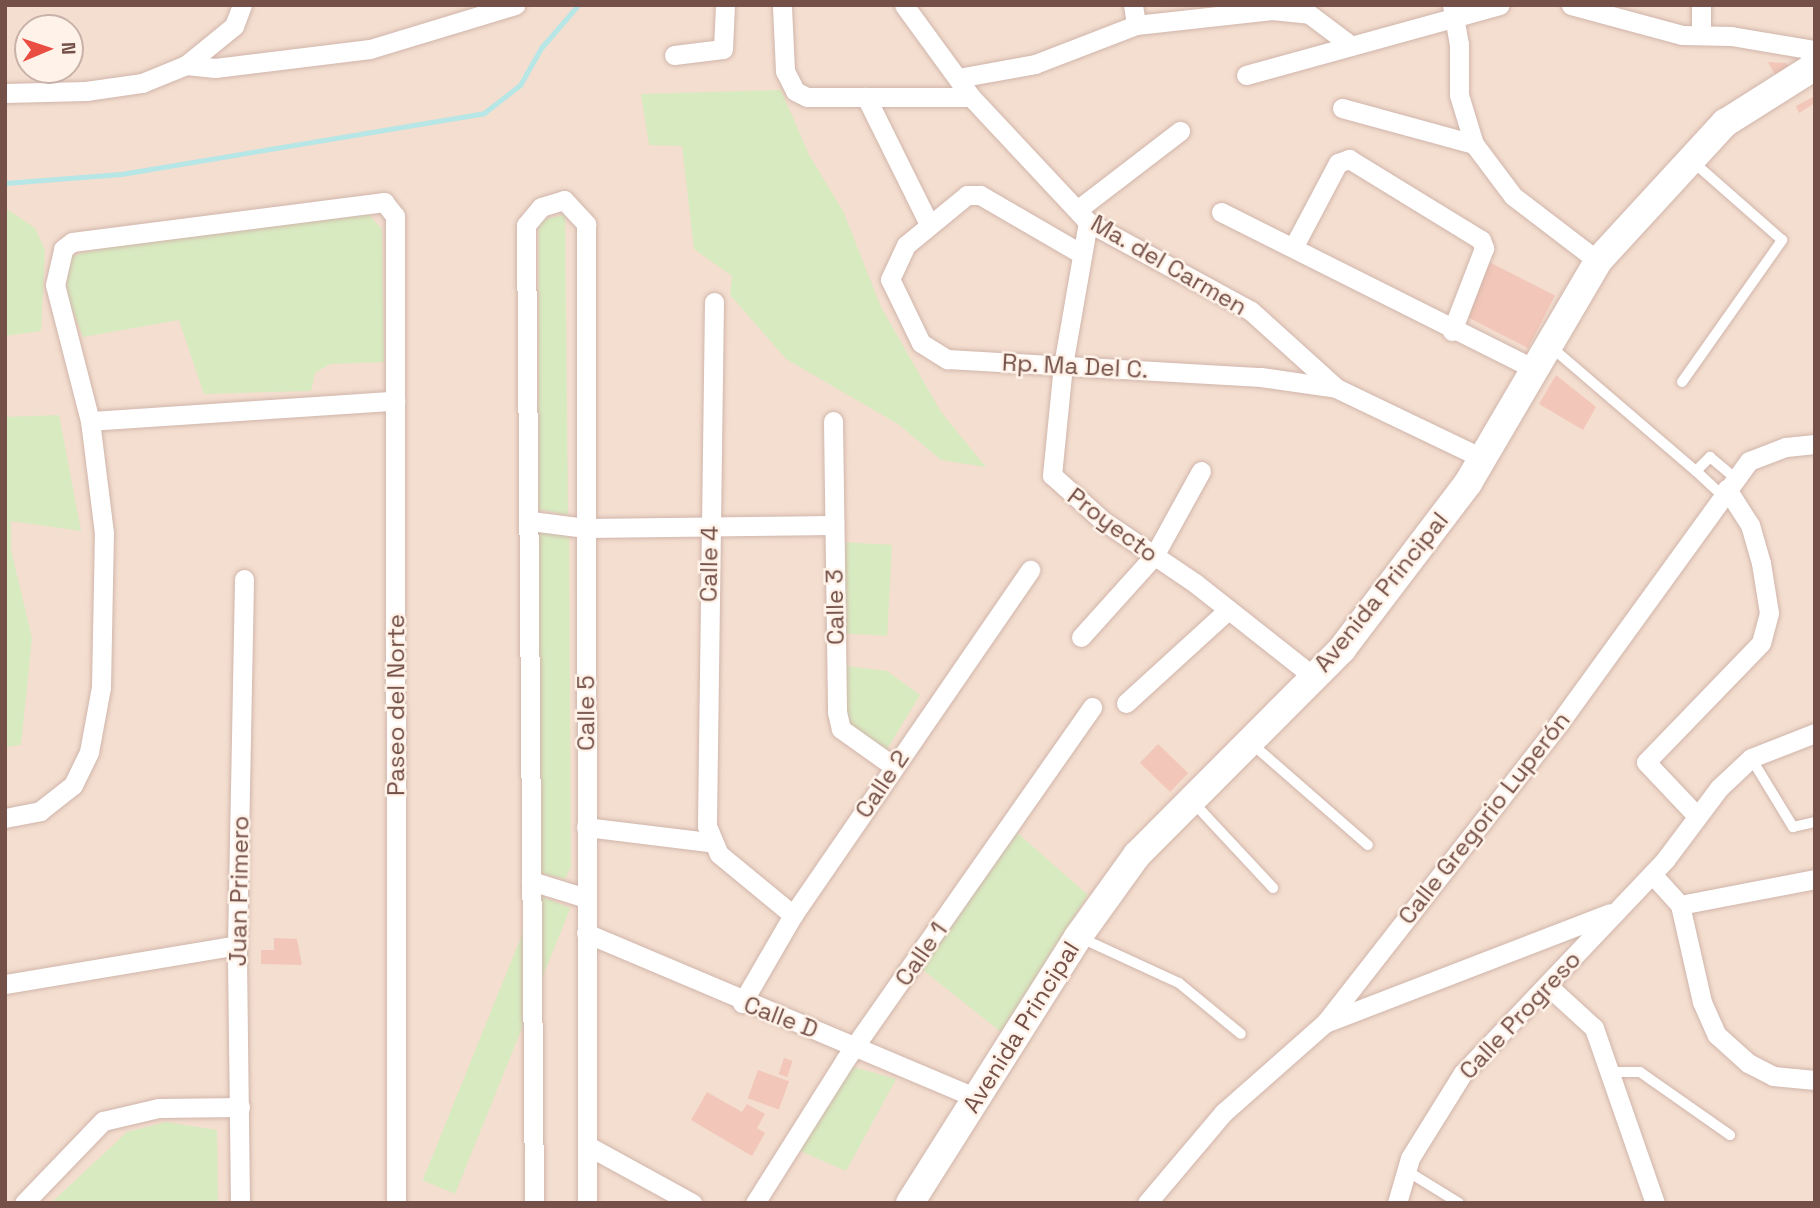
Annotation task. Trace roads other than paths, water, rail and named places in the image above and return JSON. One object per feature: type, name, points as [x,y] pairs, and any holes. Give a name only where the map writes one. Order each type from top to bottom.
[{"type":"street","points":[[5,93],[86,92],[142,83],[186,65],[234,26],[242,5]]},
{"type":"street","points":[[186,65],[215,68],[370,49],[515,5]]},
{"type":"street","points":[[674,55],[723,49],[725,5]]},
{"type":"street","name":"Ma. del Carmen","points":[[904,5],[971,97],[1082,216],[1251,311],[1336,387]]},
{"type":"street","points":[[1133,5],[1136,25]]},
{"type":"street","points":[[1246,75],[1454,9],[1500,5]]},
{"type":"street","points":[[1571,5],[1814,64]]},
{"type":"street","points":[[1701,5],[1701,35]]},
{"type":"street","points":[[782,7],[789,85],[807,97],[971,97]]},
{"type":"street","points":[[1454,9],[1459,95],[1474,144],[1513,196],[1598,261]]},
{"type":"street","points":[[958,78],[1035,64],[1136,25],[1298,11],[1318,19],[1349,44]]},
{"type":"street","name":"Avenida Principal","points":[[910,1203],[1078,937],[1137,855],[1342,649],[1484,459],[1598,261],[1689,158],[1725,123],[1814,64]]},
{"type":"street","points":[[866,97],[928,222],[967,195],[980,195],[1080,253]]},
{"type":"street","points":[[1342,108],[1474,144]]},
{"type":"street","points":[[1082,216],[1180,131]]},
{"type":"street","points":[[1294,246],[1338,163],[1349,159],[1481,240],[1485,248],[1452,331]]},
{"type":"street","name":"Paseo del Norte","points":[[90,421],[55,285],[57,265],[72,242],[375,199],[392,207],[395,401],[396,1203]]},
{"type":"street","name":"Calle 5","points":[[531,521],[526,225],[541,206],[564,200],[586,224],[587,1203]]},
{"type":"street","points":[[1221,212],[1294,246],[1452,331],[1542,357]]},
{"type":"street","name":"Proyecto","points":[[1082,216],[1080,253],[1063,365],[1052,475],[1314,677]]},
{"type":"street","name":"Rp. Ma Del C.","points":[[928,222],[906,245],[890,279],[921,343],[947,359],[1304,382],[1336,387]]},
{"type":"street","name":"Calle 4","points":[[708,834],[713,302]]},
{"type":"street","points":[[1336,387],[1484,459]]},
{"type":"street","points":[[5,818],[40,811],[73,785],[89,752],[101,687],[104,533],[90,421],[395,401]]},
{"type":"street","name":"Calle 3","points":[[833,421],[833,525],[841,729],[893,766]]},
{"type":"street","name":"Calle Gregorio Luperón","points":[[1147,1203],[1224,1112],[1325,1023],[1560,722],[1749,461],[1786,447],[1815,444]]},
{"type":"street","points":[[1081,637],[1154,556],[1201,471]]},
{"type":"street","points":[[1697,816],[1646,762],[1761,643],[1769,613],[1761,563],[1750,525],[1728,487]]},
{"type":"street","points":[[534,1203],[531,521],[586,528],[833,525]]},
{"type":"street","name":"Calle 2","points":[[742,1003],[793,915],[1030,570]]},
{"type":"street","name":"Juan Primero","points":[[240,1203],[237,945],[244,579]]},
{"type":"street","points":[[1126,703],[1228,610]]},
{"type":"street","name":"Calle 1","points":[[755,1203],[857,1046],[1092,707]]},
{"type":"street","points":[[1751,758],[1815,733]]},
{"type":"street","name":"Calle Progreso","points":[[1397,1203],[1406,1171],[1462,1073],[1548,986],[1652,874],[1697,816],[1751,758]]},
{"type":"street","points":[[586,827],[708,834],[793,915]]},
{"type":"street","points":[[1652,874],[1680,905],[1702,1002],[1717,1035],[1748,1063],[1773,1076],[1815,1080]]},
{"type":"street","points":[[1680,905],[1815,879]]},
{"type":"street","points":[[531,881],[586,898]]},
{"type":"street","points":[[1325,1023],[1617,910]]},
{"type":"street","name":"Calle D","points":[[586,933],[742,1003],[857,1046],[977,1098]]},
{"type":"street","points":[[5,985],[237,945]]},
{"type":"street","points":[[1548,986],[1594,1028],[1655,1203]]},
{"type":"street","points":[[24,1203],[103,1121],[159,1108],[240,1107]]},
{"type":"street","points":[[588,1146],[692,1203]]},
{"type":"lane","points":[[1682,382],[1782,240],[1689,158]]},
{"type":"lane","points":[[1542,357],[1696,471],[1728,487]]},
{"type":"lane","points":[[1696,471],[1710,457],[1728,487]]},
{"type":"lane","points":[[1250,742],[1368,845]]},
{"type":"lane","points":[[1751,758],[1793,827],[1815,822]]},
{"type":"lane","points":[[1192,800],[1273,888]]},
{"type":"lane","points":[[1078,937],[1179,983],[1241,1034]]},
{"type":"lane","points":[[1610,1072],[1640,1072],[1730,1135]]},
{"type":"lane","points":[[1406,1171],[1459,1203]]},
{"type":"waterway","points":[[5,183],[121,174],[484,113],[520,85],[541,48],[578,5]]}]
